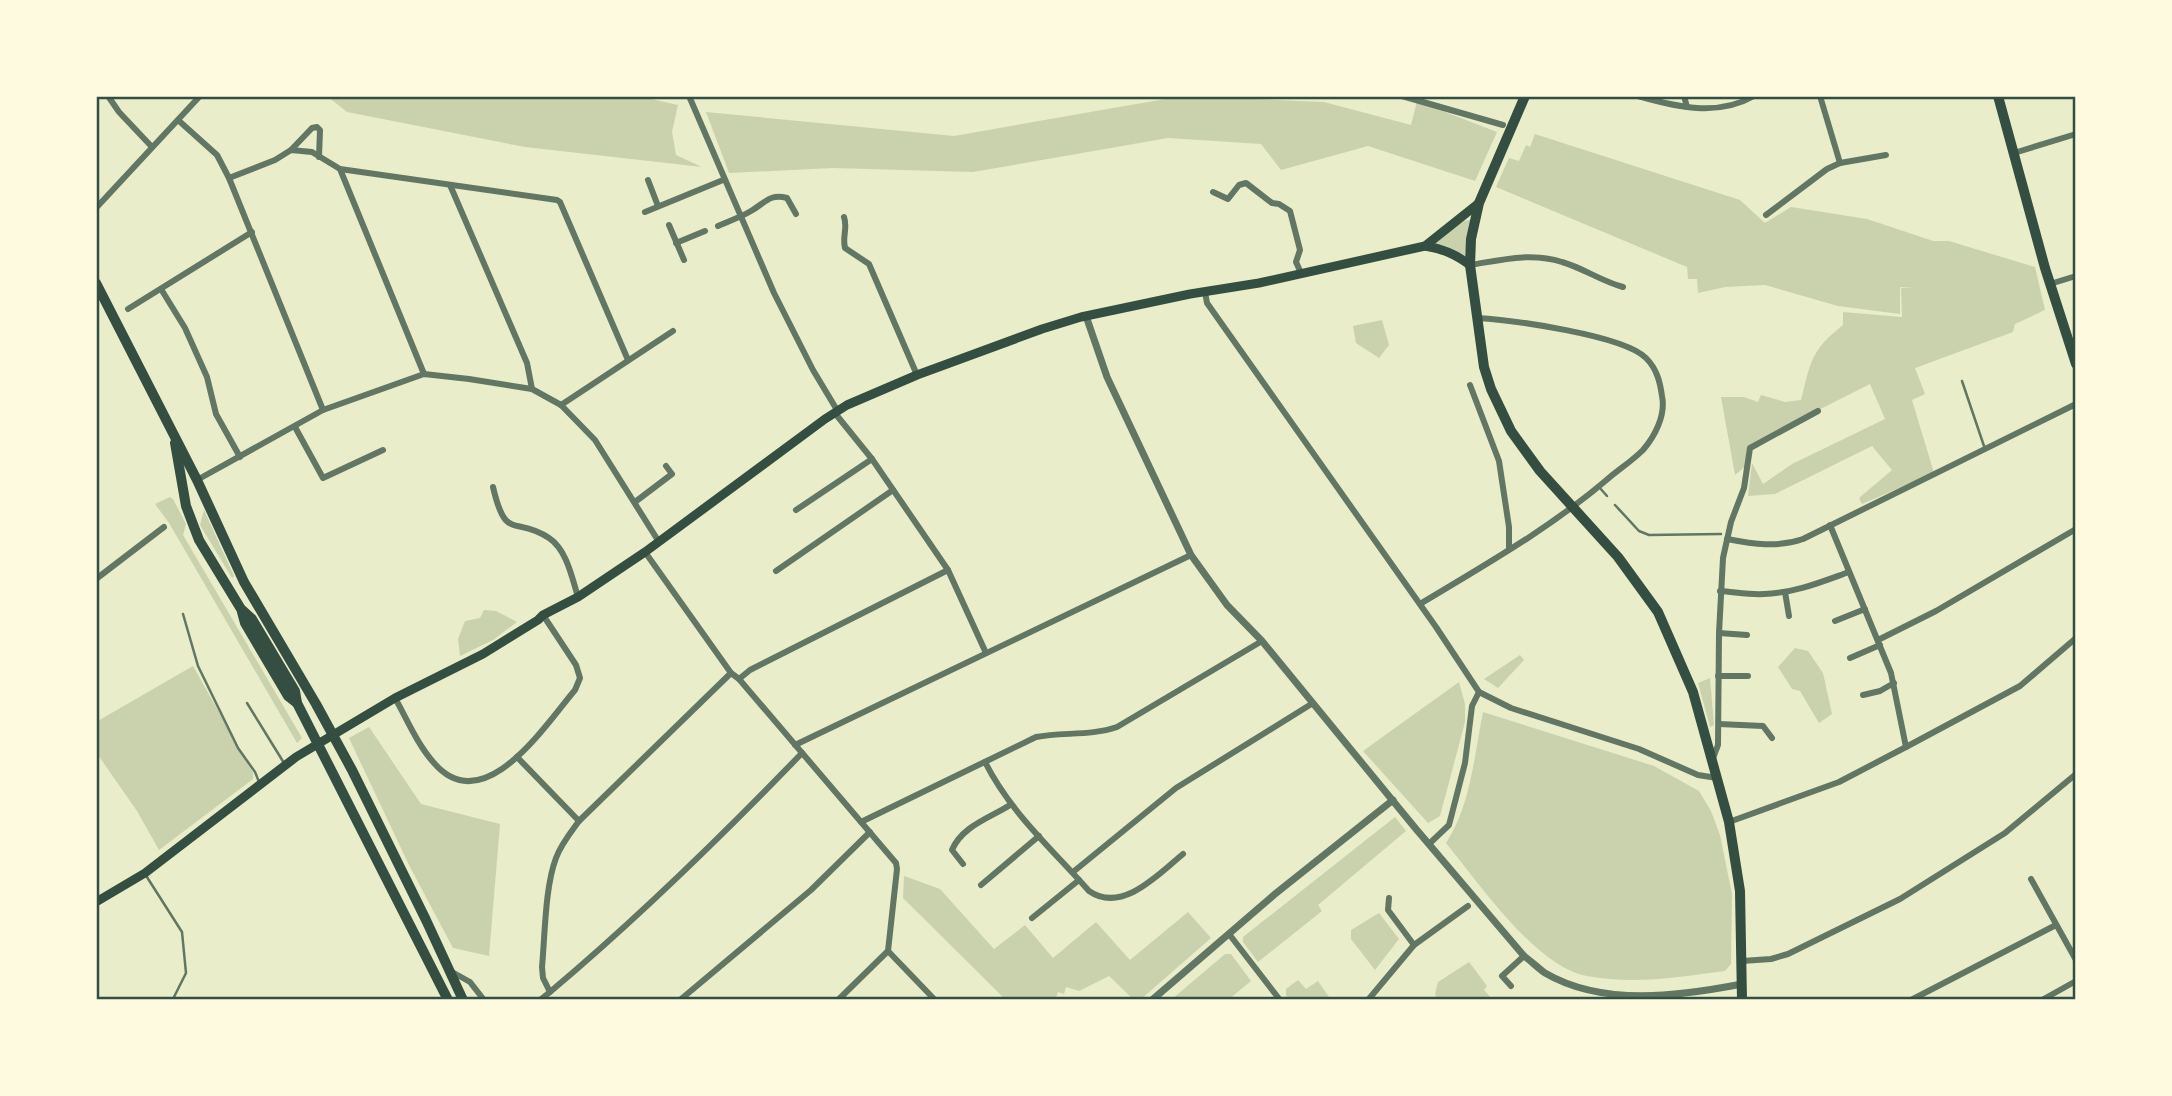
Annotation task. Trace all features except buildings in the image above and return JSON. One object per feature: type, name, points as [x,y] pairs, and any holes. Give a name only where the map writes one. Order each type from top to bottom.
[{"type":"main road","points":[[1525,96],[1474,219],[1470,265],[1485,367],[1491,389],[1511,431],[1540,471],[1618,557],[1657,612],[1693,692],[1729,822],[1740,891],[1742,1000]]},
{"type":"main road","points":[[1998,96],[2051,286],[2076,364]]},
{"type":"main road","points":[[1425,246],[1479,203]]},
{"type":"main road","points":[[1448,228],[1474,219]]},
{"type":"main road","points":[[96,902],[145,873],[296,757],[395,698],[484,654],[543,615],[578,597],[659,542],[835,411],[917,375],[1042,329],[1086,316],[1425,246],[1443,248],[1470,265]]},
{"type":"main road","points":[[96,283],[100,300],[173,432],[244,582],[340,748],[452,972],[463,1000]]},
{"type":"main road","points":[[173,432],[182,489],[191,523],[207,556],[241,609],[245,623],[288,696],[297,703],[448,1000]]},
{"type":"street","points":[[107,96],[152,147]]},
{"type":"street","points":[[96,208],[200,96]]},
{"type":"street","points":[[689,96],[723,180],[785,315],[835,411],[843,425],[849,427],[872,459],[948,570],[986,653]]},
{"type":"street","points":[[1402,96],[1503,125]]},
{"type":"street","points":[[1638,96],[1688,107],[1717,109],[1734,106],[1754,96]]},
{"type":"street","points":[[1684,96],[1688,107]]},
{"type":"street","points":[[1820,96],[1840,163]]},
{"type":"street","points":[[178,120],[217,155],[229,178],[323,410]]},
{"type":"street","points":[[229,178],[275,160],[291,150],[312,128],[317,127],[320,130],[319,157]]},
{"type":"street","points":[[2014,153],[2076,134]]},
{"type":"street","points":[[291,150],[312,152],[340,169],[557,200],[628,360]]},
{"type":"street","points":[[1766,215],[1827,169],[1840,163],[1886,155]]},
{"type":"street","points":[[340,169],[424,374]]},
{"type":"street","points":[[648,180],[658,206]]},
{"type":"street","points":[[645,212],[723,180]]},
{"type":"street","points":[[1213,192],[1228,199],[1239,185],[1246,183],[1272,203],[1290,211],[1300,250],[1296,262],[1301,273]]},
{"type":"street","points":[[450,185],[527,363],[532,389]]},
{"type":"street","points":[[718,226],[752,210],[767,198],[779,195],[787,198],[796,214]]},
{"type":"street","points":[[844,217],[847,225],[842,237],[845,248],[869,264],[917,375]]},
{"type":"street","points":[[669,225],[684,260]]},
{"type":"street","points":[[676,243],[705,231]]},
{"type":"street","points":[[128,309],[251,232]]},
{"type":"street","points":[[1470,265],[1516,257],[1546,258],[1570,264],[1607,283],[1623,287]]},
{"type":"street","points":[[2051,286],[2076,276]]},
{"type":"street","points":[[161,289],[185,328],[207,377],[216,414],[240,457]]},
{"type":"street","points":[[1205,292],[1207,303],[1479,692],[1511,708],[1639,750],[1698,775],[1717,778]]},
{"type":"street","points":[[1086,316],[1107,377],[1191,555],[1227,605],[1262,641],[1524,956],[1545,973],[1590,990],[1657,998],[1742,984]]},
{"type":"street","points":[[1420,604],[1573,508],[1643,450],[1661,421],[1663,402],[1659,378],[1647,359],[1636,350],[1604,338],[1498,319],[1477,318]]},
{"type":"street","points":[[561,405],[673,331]]},
{"type":"street","points":[[197,480],[323,410],[424,374],[468,379],[532,389],[561,405],[595,440],[659,542]]},
{"type":"street","points":[[1471,385],[1499,461],[1509,549]]},
{"type":"street","points":[[1725,536],[1758,544],[1790,543],[2076,404]]},
{"type":"street","points":[[1712,761],[1718,745],[1720,591],[1725,536],[1744,488],[1750,448],[1818,411]]},
{"type":"street","points":[[295,427],[323,478],[383,450]]},
{"type":"street","points":[[796,510],[872,459]]},
{"type":"street","points":[[635,502],[672,474],[666,466]]},
{"type":"street","points":[[493,487],[497,507],[503,519],[510,525],[550,538],[559,548],[578,597]]},
{"type":"street","points":[[776,571],[893,490]]},
{"type":"street","points":[[1830,525],[1894,683],[1906,747]]},
{"type":"street","points":[[96,579],[164,527]]},
{"type":"street","points":[[1850,658],[2076,529]]},
{"type":"street","points":[[645,552],[731,673],[739,679],[896,863],[888,951],[838,1000]]},
{"type":"street","points":[[795,745],[1191,555]]},
{"type":"street","points":[[739,679],[750,670],[948,570]]},
{"type":"street","points":[[1720,591],[1763,594],[1785,592],[1849,572]]},
{"type":"street","points":[[1785,592],[1789,616]]},
{"type":"street","points":[[1835,621],[1865,609]]},
{"type":"street","points":[[395,698],[435,765],[448,775],[467,781],[488,779],[517,757],[575,690],[580,678],[576,666],[543,615]]},
{"type":"street","points":[[1719,633],[1746,635]]},
{"type":"street","points":[[1729,822],[1839,782],[1906,747],[2020,686],[2076,639]]},
{"type":"street","points":[[861,822],[1036,737],[1058,733],[1100,733],[1117,727],[1262,641]]},
{"type":"street","points":[[550,992],[543,978],[542,967],[552,874],[564,841],[579,821],[731,673]]},
{"type":"street","points":[[1718,676],[1748,676]]},
{"type":"street","points":[[1863,695],[1880,691],[1894,683]]},
{"type":"street","points":[[1429,844],[1449,825],[1465,763],[1472,706],[1479,692]]},
{"type":"street","points":[[1073,872],[1176,788],[1313,703]]},
{"type":"street","points":[[1719,724],[1763,726],[1772,738]]},
{"type":"street","points":[[540,1000],[665,891],[802,753]]},
{"type":"street","points":[[517,757],[579,821]]},
{"type":"street","points":[[985,762],[1010,805],[1097,897],[1119,898],[1147,883],[1184,854]]},
{"type":"street","points":[[1742,961],[1771,959],[1788,954],[1900,900],[2005,833],[2076,774]]},
{"type":"street","points":[[1152,1000],[1275,894],[1393,800]]},
{"type":"street","points":[[963,864],[952,850],[955,844],[982,818],[1010,805]]},
{"type":"street","points":[[680,1000],[811,890],[870,832]]},
{"type":"street","points":[[981,885],[1039,836]]},
{"type":"street","points":[[2031,879],[2076,960]]},
{"type":"street","points":[[1032,918],[1079,880]]},
{"type":"street","points":[[1389,898],[1388,910],[1414,946]]},
{"type":"street","points":[[1368,1000],[1414,946],[1468,906]]},
{"type":"street","points":[[1911,1000],[2056,925]]},
{"type":"street","points":[[1229,934],[1280,1000]]},
{"type":"street","points":[[888,951],[935,1000]]},
{"type":"street","points":[[1511,986],[1502,976],[1524,956]]},
{"type":"street","points":[[452,972],[474,985],[484,1000]]},
{"type":"street","points":[[2042,1000],[2076,981]]},
{"type":"lane","points":[[1962,381],[1985,449]]},
{"type":"lane","points":[[1599,487],[1607,496]]},
{"type":"lane","points":[[1615,505],[1639,531],[1649,535],[1725,536]]},
{"type":"lane","points":[[183,614],[198,666],[238,748],[255,772],[260,786]]},
{"type":"lane","points":[[247,703],[286,765]]},
{"type":"lane","points":[[145,873],[182,932],[186,973],[174,997]]},
{"type":"green space","points":[[327,96],[638,96],[678,105],[672,132],[676,155],[702,167],[525,147],[347,112]]},
{"type":"green space","points":[[1182,96],[1324,102],[1411,125],[1417,101],[1497,132],[1475,181],[1368,146],[1281,170],[1261,144],[1168,138],[973,172],[833,168],[729,173],[706,112],[954,136]]},
{"type":"green space","points":[[1535,134],[1740,200],[1765,223],[1791,207],[1867,219],[1933,241],[1949,241],[2035,267],[2045,310],[2015,324],[2013,332],[1915,368],[1925,394],[1912,400],[1934,473],[1862,504],[1859,498],[1892,470],[1872,446],[1775,494],[1748,496],[1752,463],[1763,484],[1792,464],[1885,419],[1870,384],[1749,445],[1747,465],[1735,475],[1721,397],[1744,397],[1758,402],[1761,395],[1785,402],[1801,400],[1813,358],[1824,342],[1843,325],[1843,312],[1902,317],[1901,288],[1914,288],[1900,287],[1900,314],[1838,306],[1765,285],[1725,287],[1698,293],[1697,279],[1688,279],[1687,267],[1496,187],[1509,158],[1519,161],[1526,145],[1530,147]]},
{"type":"green space","points":[[1474,219],[1470,265],[1425,246],[1464,221]]},
{"type":"green space","points":[[1382,320],[1389,345],[1379,358],[1356,343],[1353,326]]},
{"type":"green space","points":[[170,497],[186,524],[183,535],[302,738],[297,743],[169,523],[155,504]]},
{"type":"green space","points":[[204,510],[234,576],[232,578],[200,525]]},
{"type":"green space","points":[[484,610],[496,611],[517,622],[493,640],[460,656],[458,639],[465,621],[480,618]]},
{"type":"green space","points":[[1795,648],[1808,651],[1823,673],[1832,714],[1819,723],[1800,691],[1792,689],[1778,667]]},
{"type":"green space","points":[[1520,655],[1524,660],[1498,688],[1484,679]]},
{"type":"green space","points":[[193,666],[253,773],[253,779],[159,850],[137,811],[96,752],[96,722]]},
{"type":"green space","points":[[1710,678],[1714,725],[1710,727],[1698,683]]},
{"type":"green space","points":[[1459,682],[1465,704],[1465,722],[1440,816],[1428,823],[1363,751]]},
{"type":"green space","points":[[1483,712],[1654,766],[1699,791],[1711,811],[1720,835],[1732,894],[1731,964],[1725,971],[1639,980],[1587,976],[1548,957],[1509,921],[1446,843],[1466,796]]},
{"type":"green space","points":[[369,727],[421,804],[500,824],[489,956],[453,948],[409,865],[349,738]]},
{"type":"green space","points":[[1395,817],[1406,831],[1318,905],[1322,911],[1258,962],[1243,942],[1243,937]]},
{"type":"green space","points":[[904,876],[940,889],[994,949],[1025,925],[1053,958],[1096,922],[1130,960],[1188,912],[1211,938],[1140,1000],[1134,1000],[1109,976],[1079,991],[1066,987],[1064,994],[1058,992],[1055,1000],[1006,1000],[903,898]]},
{"type":"green space","points":[[1379,913],[1399,939],[1375,970],[1351,939],[1351,930]]},
{"type":"green space","points":[[1225,954],[1231,954],[1251,981],[1228,1000],[1171,1000]]},
{"type":"green space","points":[[1469,962],[1487,986],[1484,990],[1493,1000],[1437,1000],[1435,994],[1438,982]]},
{"type":"green space","points":[[1298,980],[1306,989],[1318,981],[1331,1000],[1289,1000],[1286,989]]}]
